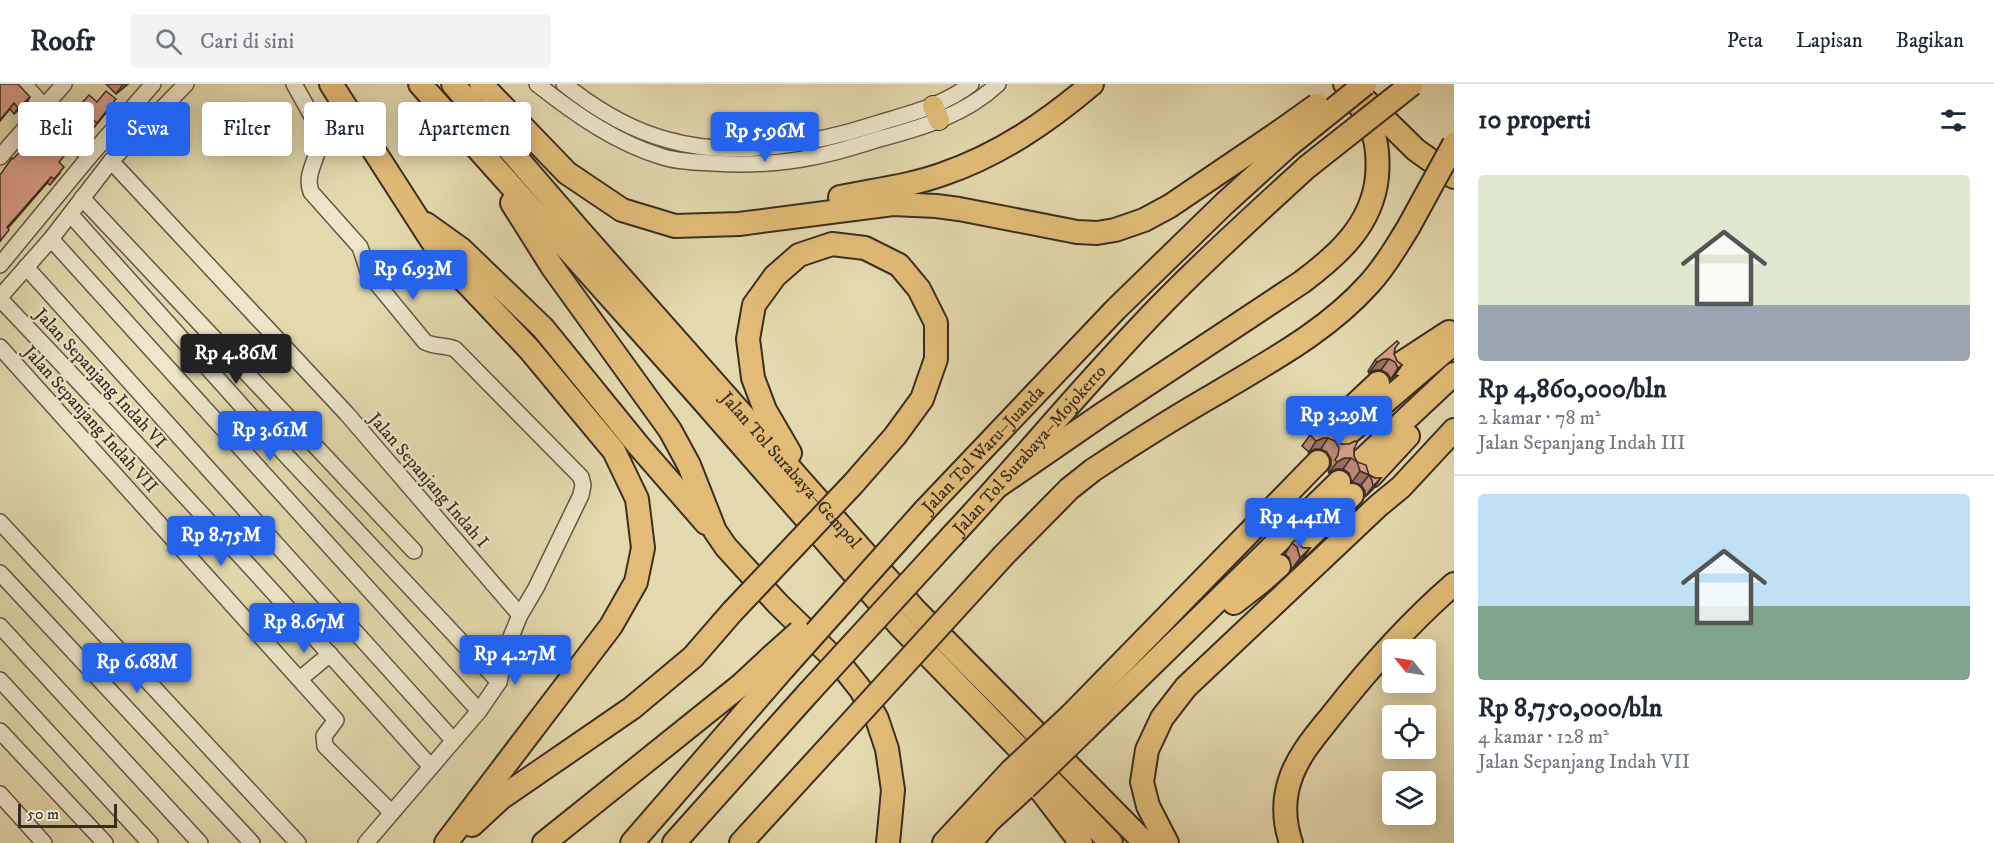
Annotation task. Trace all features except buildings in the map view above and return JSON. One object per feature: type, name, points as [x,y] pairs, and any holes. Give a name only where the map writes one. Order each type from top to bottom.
[{"type":"highway","points":[[331,84],[443,258],[529,349],[614,451],[637,499],[643,548],[636,582],[611,626],[446,843]]},
{"type":"highway","name":"Jalan Tol Surabaya–Gempol","points":[[420,84],[698,395],[900,626],[1111,843]]},
{"type":"highway","name":"Jalan Tol Surabaya–Gempol","points":[[453,84],[586,238],[916,610],[1145,843]]},
{"type":"highway","points":[[481,84],[567,173],[622,210],[675,226],[739,224],[893,204],[959,209],[1077,232],[1115,230],[1144,220],[1170,206],[1283,139],[1347,84]]},
{"type":"highway","points":[[493,84],[574,159],[619,193],[653,207],[688,212],[727,211],[825,200],[941,175],[1011,143],[1041,124],[1092,84]]},
{"type":"highway","points":[[1347,84],[1429,161],[1454,177]]},
{"type":"highway","points":[[998,486],[1302,282],[1325,265],[1350,239],[1367,214],[1372,201],[1376,184],[1378,154],[1375,137],[1369,123],[1347,84]]},
{"type":"highway","name":"Jalan Tol Waru–Juanda","points":[[632,843],[777,663],[1116,309],[1207,220],[1283,139],[1365,84]]},
{"type":"highway","name":"Jalan Tol Surabaya–Mojokerto","points":[[674,843],[1163,302],[1307,167],[1412,84]]},
{"type":"highway","points":[[741,843],[1004,555],[1069,489],[1093,470],[1268,363],[1326,324],[1370,284],[1408,228],[1454,144]]},
{"type":"highway","points":[[494,166],[512,204],[553,268],[670,430],[689,465],[715,531],[726,547]]},
{"type":"highway","points":[[415,216],[461,249],[543,328],[638,445],[726,547],[778,604],[842,666],[861,690],[877,719],[887,749],[893,790],[888,843]]},
{"type":"highway","points":[[454,843],[501,798],[632,708],[693,657],[732,612],[853,484],[895,436],[922,399],[936,359],[936,323],[919,288],[899,265],[865,248],[832,244],[799,255],[775,276],[754,305],[748,339],[753,378],[765,410],[792,456],[845,528]]},
{"type":"highway","points":[[1400,364],[1454,328]]},
{"type":"highway","points":[[1378,383],[1333,437],[1454,343]]},
{"type":"highway","points":[[1454,374],[1365,469],[1420,423],[1454,383]]},
{"type":"highway","points":[[1167,843],[1148,806],[1142,782],[1147,750],[1162,718],[1186,687],[1401,487],[1454,430]]},
{"type":"highway","points":[[1079,722],[1183,600],[1313,456]]},
{"type":"highway","points":[[944,843],[1079,722],[1178,640],[1345,489],[1300,546]]},
{"type":"highway","points":[[1178,640],[1242,597],[1279,566]]},
{"type":"highway","points":[[1291,843],[1286,829],[1285,804],[1290,779],[1305,748],[1360,680],[1425,609],[1454,584]]},
{"type":"highway","points":[[544,843],[732,692],[777,663]]},
{"type":"highway","points":[[982,711],[1081,843]]},
{"type":"highway","points":[[970,843],[1018,779]]},
{"type":"street","points":[[24,84],[40,102]]},
{"type":"street","points":[[46,102],[64,84]]},
{"type":"street","points":[[0,265],[153,84]]},
{"type":"street","points":[[0,298],[71,215],[111,161],[186,84]]},
{"type":"street","points":[[294,84],[317,128],[319,137],[319,145],[309,176],[311,192],[360,247],[369,274],[425,342],[455,349],[581,477],[583,485],[571,516],[536,588],[520,615],[508,644],[499,682],[479,711],[366,843]]},
{"type":"street","points":[[537,84],[574,113],[637,147],[665,158],[736,164],[781,162],[813,157],[902,133],[936,113],[971,84]]},
{"type":"street","points":[[564,84],[585,101],[641,130],[667,140],[701,147],[779,146],[814,141],[973,104],[998,84]]},
{"type":"street","points":[[0,157],[18,135]]},
{"type":"street","name":"Jalan Sepanjang Indah I","points":[[111,161],[347,414],[520,615]]},
{"type":"street","points":[[82,198],[414,551]]},
{"type":"street","points":[[71,215],[283,452],[499,682]]},
{"type":"street","points":[[51,239],[479,711]]},
{"type":"street","points":[[26,267],[453,740]]},
{"type":"street","name":"Jalan Sepanjang Indah VI","points":[[0,298],[296,616],[431,767]]},
{"type":"street","name":"Jalan Sepanjang Indah VII","points":[[0,347],[336,720],[324,736],[325,746],[391,812]]},
{"type":"street","points":[[0,522],[298,843]]},
{"type":"street","points":[[0,573],[252,843]]},
{"type":"street","points":[[0,626],[200,843]]},
{"type":"street","points":[[300,679],[330,654]]},
{"type":"street","points":[[0,680],[150,843]]},
{"type":"street","points":[[0,731],[105,843]]},
{"type":"street","points":[[0,794],[44,843]]}]
